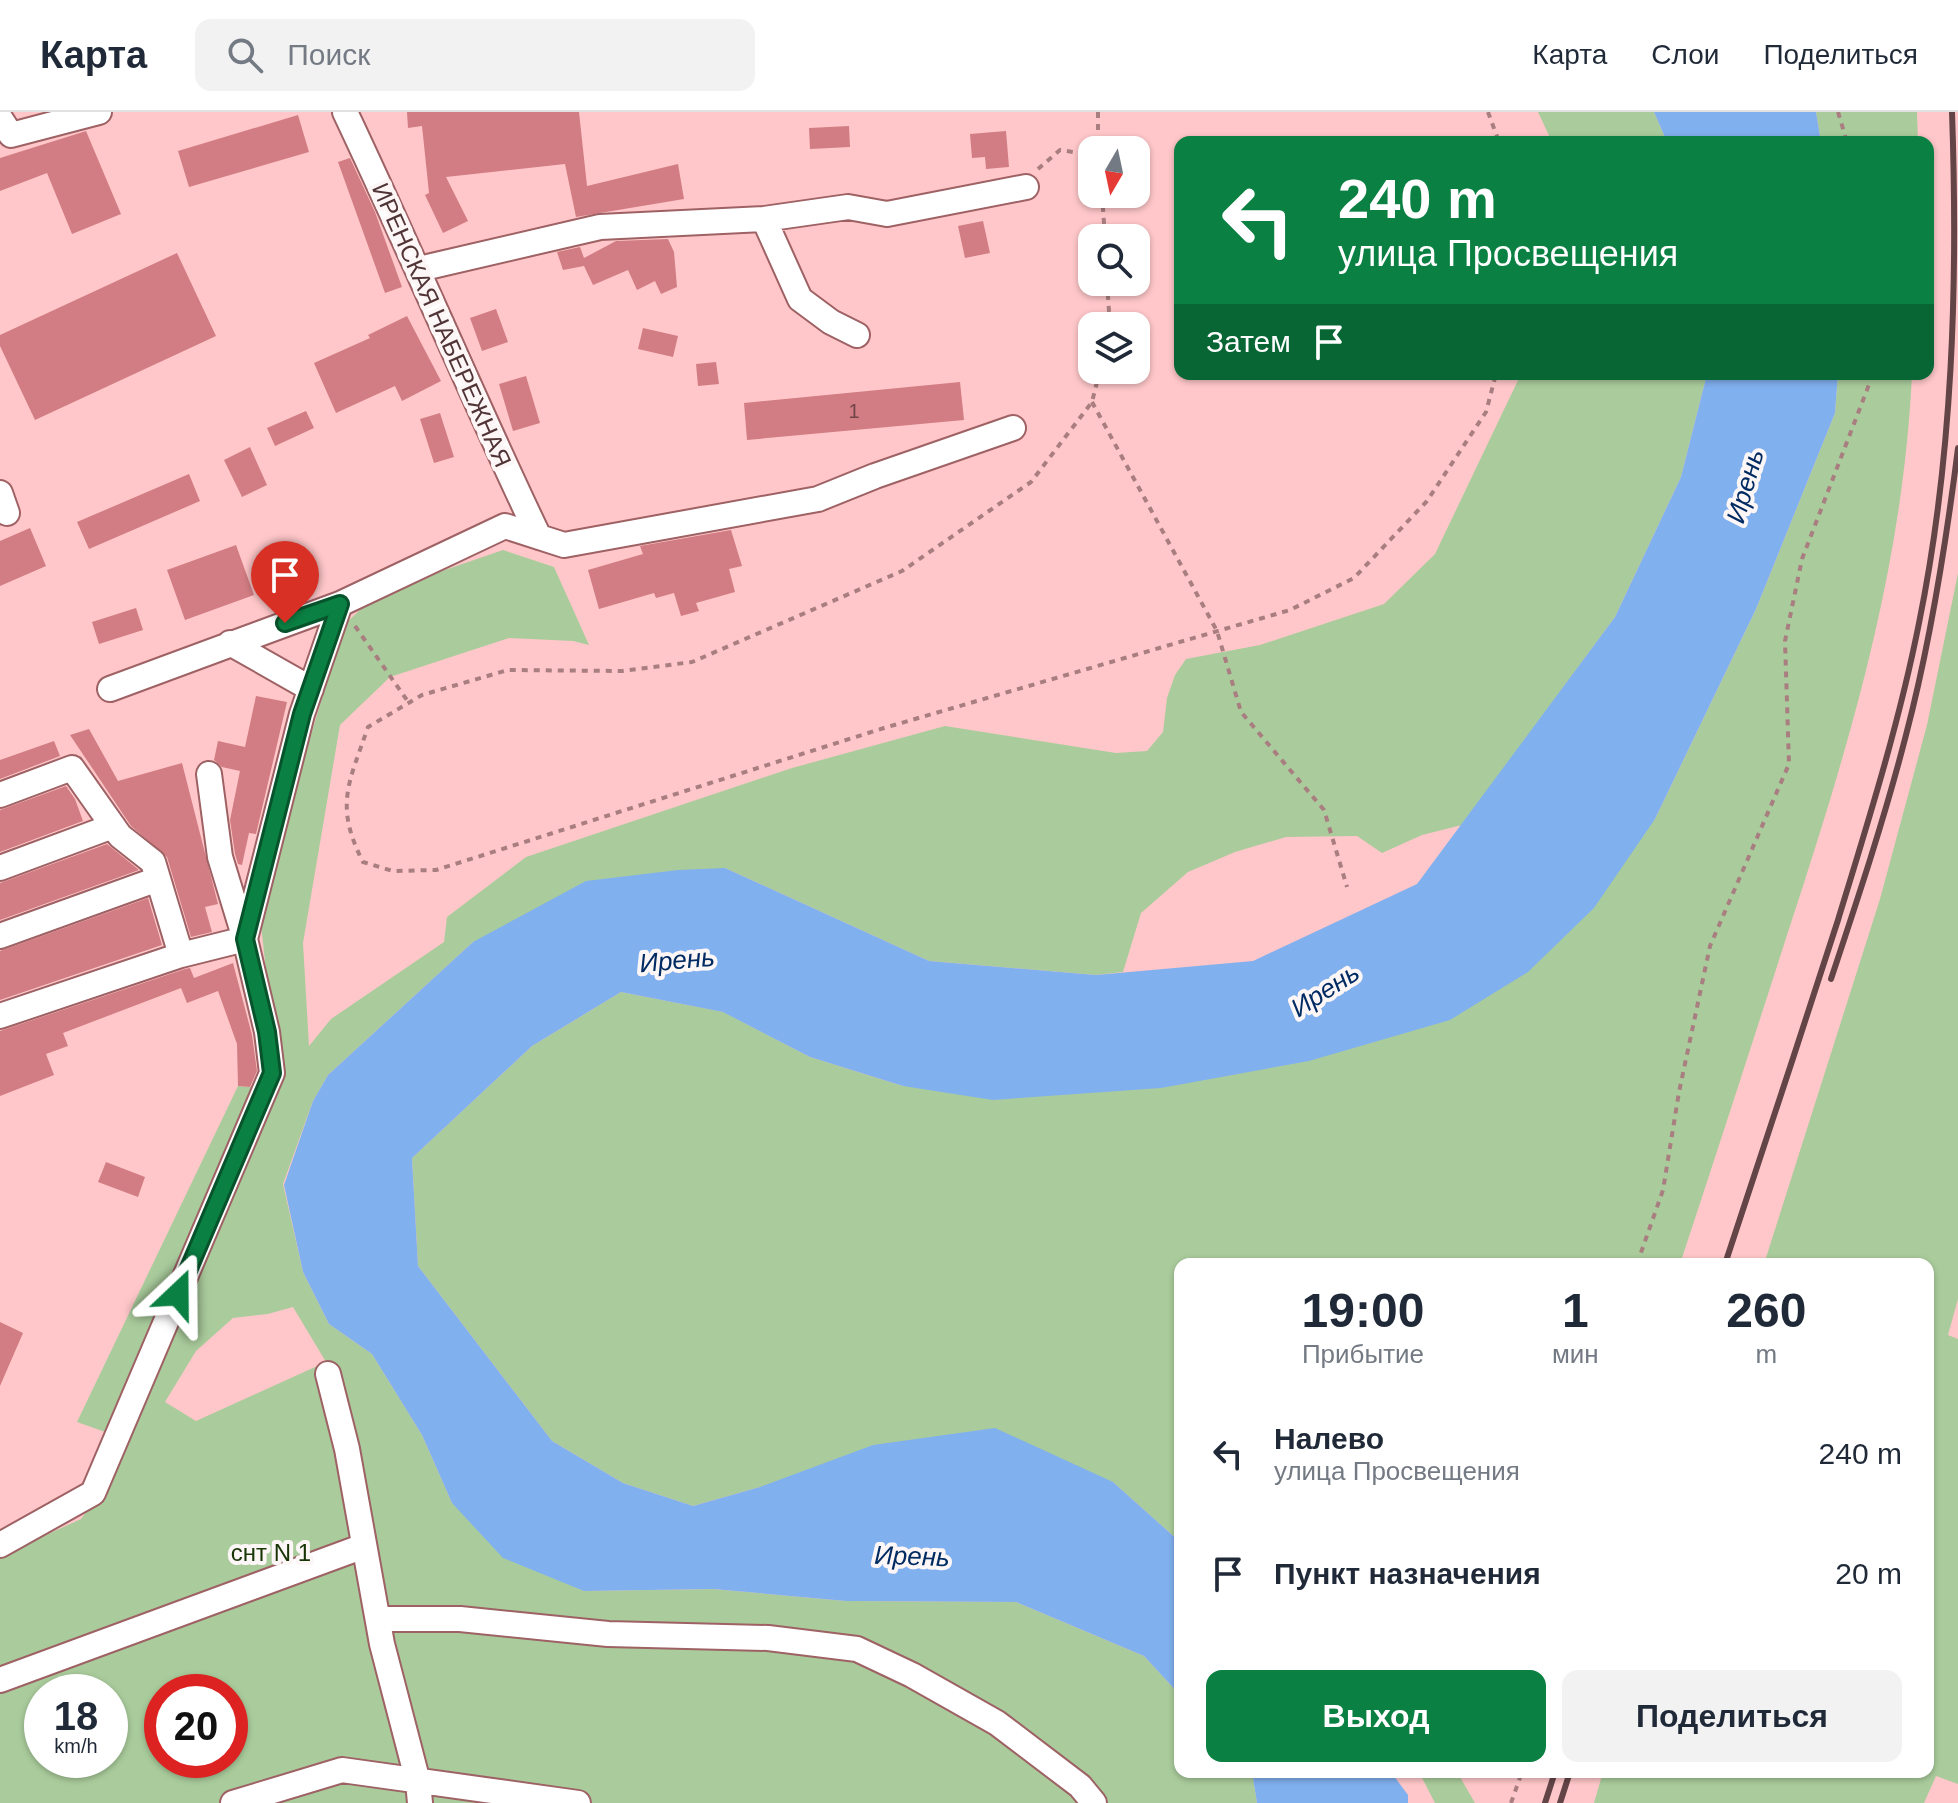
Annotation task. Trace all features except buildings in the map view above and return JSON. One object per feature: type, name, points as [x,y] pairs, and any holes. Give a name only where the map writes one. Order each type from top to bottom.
[{"type":"street","points":[[1,121],[11,135],[99,112]]},
{"type":"street","name":"ИРЕНСКАЯ НАБЕРЕЖНАЯ","points":[[345,112],[419,269],[470,393],[539,537]]},
{"type":"street","points":[[419,269],[600,227],[764,219],[848,207],[887,214],[1026,187]]},
{"type":"street","points":[[764,219],[800,299],[831,322],[857,335]]},
{"type":"street","points":[[110,689],[340,604],[505,526],[564,545],[818,499],[1013,428]]},
{"type":"street","points":[[245,939],[311,689],[340,604]]},
{"type":"street","points":[[230,643],[311,689]]},
{"type":"street","points":[[0,795],[72,768],[120,836],[153,862],[181,955]]},
{"type":"street","points":[[0,1545],[93,1493],[272,1073],[267,1032],[245,939],[220,857],[209,774]]},
{"type":"street","points":[[0,868],[113,826]]},
{"type":"street","points":[[0,936],[158,879]]},
{"type":"street","points":[[0,1016],[181,955],[245,939]]},
{"type":"street","points":[[328,1374],[347,1449],[378,1619],[419,1793]]},
{"type":"street","points":[[0,1680],[364,1546]]},
{"type":"street","points":[[378,1619],[460,1619],[608,1634],[768,1638],[857,1649],[912,1675],[997,1723],[1080,1786],[1094,1803]]},
{"type":"street","points":[[233,1803],[342,1770],[419,1793],[578,1803]]},
{"type":"path","points":[[1098,112],[1098,136]]},
{"type":"path","points":[[1488,112],[1497,136]]},
{"type":"path","points":[[1838,112],[1845,136]]},
{"type":"path","points":[[1026,187],[1039,167],[1060,150],[1078,153]]},
{"type":"path","points":[[1096,384],[1092,402],[1031,482],[902,571],[692,662],[622,671],[508,670],[422,695],[368,727],[345,793],[351,837],[363,862],[393,871],[436,870],[884,728],[1290,610],[1354,578],[1427,501],[1486,412],[1494,380]]},
{"type":"path","points":[[1639,1258],[1663,1190],[1679,1092],[1710,946],[1789,764],[1785,641],[1802,559],[1870,380]]},
{"type":"path","points":[[1092,402],[1217,631],[1241,712],[1324,810],[1347,887]]},
{"type":"path","points":[[340,604],[409,703]]},
{"type":"path","points":[[1511,1803],[1520,1778]]},
{"type":"green space","points":[[1538,112],[1654,112],[1664,136],[1549,136]]},
{"type":"green space","points":[[1816,112],[1917,112],[1918,136],[1820,136]]},
{"type":"green space","name":"снт N 1","points":[[1518,380],[1705,380],[1681,477],[1615,617],[1462,825],[1422,835],[1382,853],[1357,836],[1286,837],[1235,852],[1188,872],[1141,913],[1123,972],[1096,975],[929,961],[725,868],[473,942],[328,1075],[313,1101],[283,1184],[303,1272],[329,1324],[372,1354],[422,1435],[452,1503],[584,1591],[713,1589],[846,1601],[1016,1602],[1144,1656],[1174,1688],[1174,1778],[1253,1778],[1257,1803],[0,1803],[0,1556],[81,1519],[98,1496],[279,1084],[259,908],[344,625],[378,593],[503,550],[554,567],[589,645],[573,641],[509,638],[390,677],[340,725],[303,943],[309,1046],[331,1019],[444,942],[447,917],[526,857],[792,768],[945,726],[1116,753],[1147,751],[1163,732],[1167,698],[1175,675],[1186,659],[1260,645],[1384,604],[1435,554]],"holes":[[[293,1307],[326,1362],[196,1421],[165,1402],[196,1351],[233,1318]]]},
{"type":"green space","points":[[1838,380],[1912,380],[1907,446],[1897,517],[1870,656],[1832,792],[1682,1258],[1174,1258],[1174,1537],[1113,1482],[760,1487],[693,1506],[623,1483],[552,1441],[418,1266],[412,1158],[532,1046],[621,992],[724,1012],[810,1057],[903,1086],[1655,819],[1756,609],[1835,413]]},
{"type":"green space","points":[[1958,573],[1958,1299],[1948,1335],[1958,1339],[1958,1784],[1936,1776],[1924,1803],[1594,1803],[1601,1778],[1934,1778],[1934,1258],[1766,1258],[1880,899],[1927,725]]},
{"type":"green space","points":[[238,1086],[259,1088],[105,1432],[77,1422]]},
{"type":"green space","points":[[1422,1778],[1461,1778],[1475,1803],[1435,1803]]},
{"type":"water","points":[[1654,112],[1816,112],[1820,136],[1664,136]]},
{"type":"water","name":"Ирень","points":[[1705,380],[1838,380],[1835,413],[1756,609],[1655,819],[1594,908],[1528,972],[1450,1020],[1309,1061],[1161,1088],[993,1100],[903,1086],[810,1057],[723,1012],[621,992],[532,1046],[412,1158],[418,1266],[552,1441],[623,1483],[693,1506],[760,1487],[873,1445],[995,1428],[1113,1482],[1174,1537],[1174,1688],[1144,1656],[1016,1602],[846,1601],[713,1589],[584,1591],[503,1558],[452,1503],[422,1435],[372,1354],[329,1324],[303,1272],[284,1185],[313,1101],[328,1075],[473,942],[586,881],[725,868],[929,961],[1096,975],[1253,961],[1417,884],[1615,617],[1681,477]]},
{"type":"water","points":[[1253,1778],[1395,1778],[1408,1795],[1408,1803],[1257,1803]]},
{"type":"railway","points":[[1727,1258],[1860,846],[1892,736],[1919,623],[1946,433],[1953,304],[1952,112]]},
{"type":"railway","points":[[1831,979],[1880,827],[1915,699],[1937,592],[1958,448]]},
{"type":"railway","points":[[1545,1803],[1553,1778]]},
{"type":"railway","points":[[1560,1803],[1568,1778]]},
{"type":"route","points":[[178,1294],[272,1073],[267,1032],[245,939],[302,714],[340,604],[285,623]]}]
